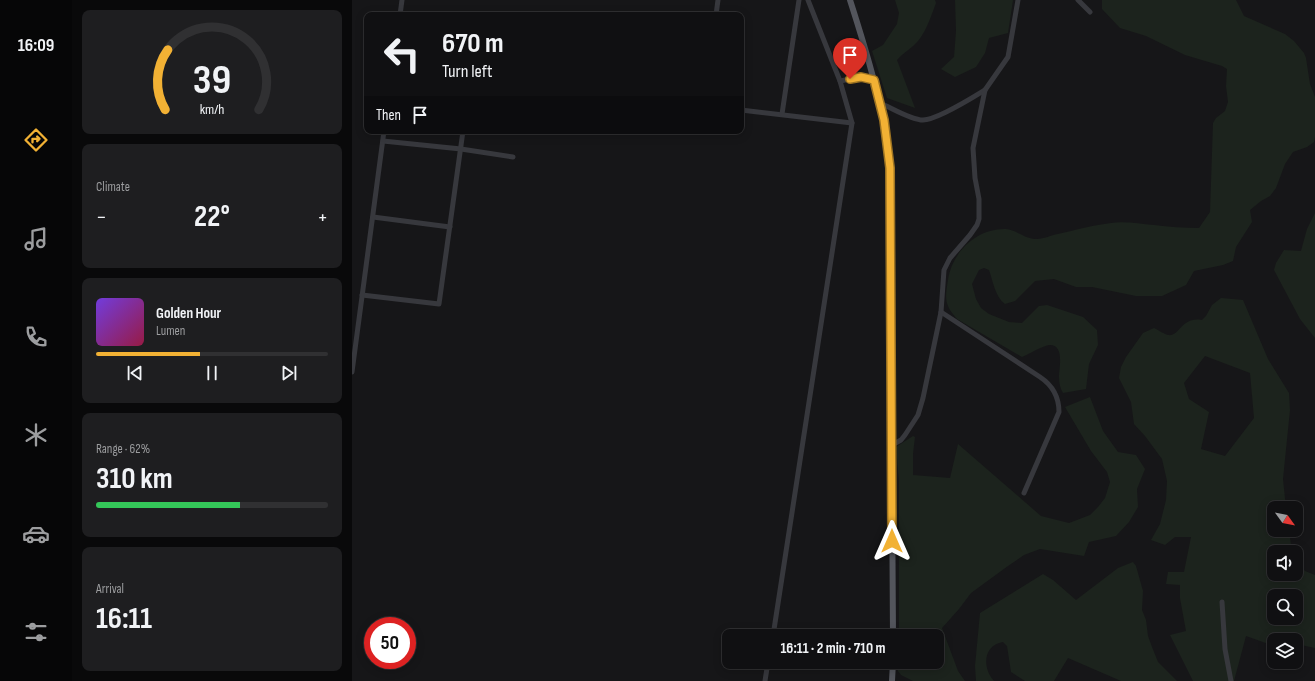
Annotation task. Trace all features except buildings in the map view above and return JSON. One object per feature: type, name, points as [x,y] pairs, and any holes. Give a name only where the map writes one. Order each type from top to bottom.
[{"type":"main road","points":[[850,0],[880,103],[885,126],[890,168],[893,629]]},
{"type":"main road","points":[[892,681],[893,669]]},
{"type":"street","points":[[400,12],[402,0]]},
{"type":"street","points":[[716,12],[718,0]]},
{"type":"street","points":[[782,114],[799,0]]},
{"type":"street","points":[[774,629],[852,123],[840,81],[808,0]]},
{"type":"street","points":[[892,445],[901,440],[918,415],[941,312],[943,280],[946,266],[953,253],[974,230],[979,219],[979,199],[975,178],[973,148],[985,90],[1008,57],[1018,0]]},
{"type":"street","points":[[1078,0],[1090,12]]},
{"type":"street","points":[[840,81],[861,77],[874,80]]},
{"type":"street","points":[[880,103],[913,118],[923,120],[950,110],[985,90]]},
{"type":"street","points":[[744,110],[852,123]]},
{"type":"street","points":[[352,372],[384,134]]},
{"type":"street","points":[[362,295],[439,304],[463,134]]},
{"type":"street","points":[[383,141],[461,149],[513,157]]},
{"type":"street","points":[[373,217],[450,227]]},
{"type":"street","points":[[941,312],[1040,377],[1053,388],[1060,412],[1024,493]]},
{"type":"street","points":[[778,597],[783,591]]},
{"type":"street","points":[[1222,602],[1225,649],[1231,681]]},
{"type":"street","points":[[765,681],[767,669]]},
{"type":"shaded area","points":[[895,0],[935,0],[936,3],[921,37],[916,44],[897,60],[915,108],[887,98],[872,51],[883,45],[897,24],[899,13]]},
{"type":"shaded area","points":[[955,0],[1013,0],[1008,33],[989,38],[985,53],[976,67],[955,77],[941,69],[954,57],[956,31]]},
{"type":"shaded area","points":[[1102,0],[1236,0],[1244,16],[1285,34],[1294,41],[1304,53],[1310,84],[1315,97],[1315,137],[1314,142],[1307,147],[1293,152],[1285,164],[1276,188],[1270,196],[1250,210],[1252,222],[1236,247],[1233,261],[1223,265],[1194,271],[1186,285],[1162,296],[1136,296],[1092,287],[1076,287],[1054,279],[1035,281],[1015,301],[1005,304],[997,293],[989,270],[984,268],[979,270],[972,284],[976,299],[981,308],[989,314],[1009,322],[1022,323],[1039,306],[1047,305],[1083,317],[1097,330],[1098,345],[1089,364],[1086,389],[1063,393],[1059,381],[1060,357],[1057,348],[1049,345],[1039,348],[1022,357],[957,319],[953,314],[946,301],[946,292],[950,270],[960,251],[976,237],[995,230],[1006,229],[1029,238],[1037,239],[1091,226],[1116,222],[1199,228],[1210,212],[1213,123],[1216,118],[1225,111],[1228,102],[1226,86],[1227,69],[1222,66],[1185,55],[1146,36],[1120,28],[1102,9]]},
{"type":"shaded area","points":[[1315,213],[1315,338],[1300,319],[1274,270],[1276,263],[1284,250],[1301,251],[1307,229]]},
{"type":"shaded area","points":[[1221,298],[1243,300],[1268,359],[1289,393],[1290,410],[1283,479],[1285,501],[1267,501],[1267,537],[1290,537],[1291,545],[1267,545],[1267,581],[1303,581],[1303,568],[1305,571],[1315,575],[1315,648],[1303,645],[1303,633],[1267,633],[1267,644],[1246,636],[1234,681],[1193,681],[1170,635],[1186,631],[1180,598],[1180,585],[1166,584],[1168,572],[1184,572],[1191,537],[1175,537],[1165,545],[1151,540],[1160,524],[1166,500],[1167,481],[1162,459],[1134,424],[1131,402],[1119,378],[1121,367],[1126,357],[1143,333],[1154,328],[1168,335],[1172,335],[1190,321],[1202,320],[1212,305]],"holes":[[[1205,356],[1250,373],[1254,418],[1225,456],[1201,449],[1209,412],[1189,399],[1184,383]]]},
{"type":"shaded area","points":[[1090,397],[1103,431],[1118,452],[1136,455],[1145,469],[1137,489],[1138,507],[1129,522],[1116,536],[1089,542],[1084,556],[1040,549],[1024,555],[971,593],[942,629],[899,629],[899,482],[896,447],[913,436],[915,437],[913,475],[950,478],[958,444],[1041,516],[1069,523],[1090,515],[1098,507],[1105,498],[1110,482],[1107,472],[1091,451],[1065,407]]},
{"type":"shaded area","points":[[1133,562],[1136,566],[1143,591],[1142,610],[1146,620],[1148,636],[1152,647],[1158,662],[1177,681],[1121,681],[1068,658],[1054,681],[1025,681],[1011,672],[1007,646],[1003,642],[996,644],[991,648],[986,658],[986,664],[990,676],[994,681],[976,681],[975,666],[980,613],[1043,574],[1053,580],[1076,600],[1118,568]]},
{"type":"shaded area","points":[[944,633],[958,671],[965,681],[913,681],[901,675],[898,669],[944,669]]},
{"type":"route","points":[[850,79],[861,77],[874,80],[884,120],[890,168],[892,541]]}]
